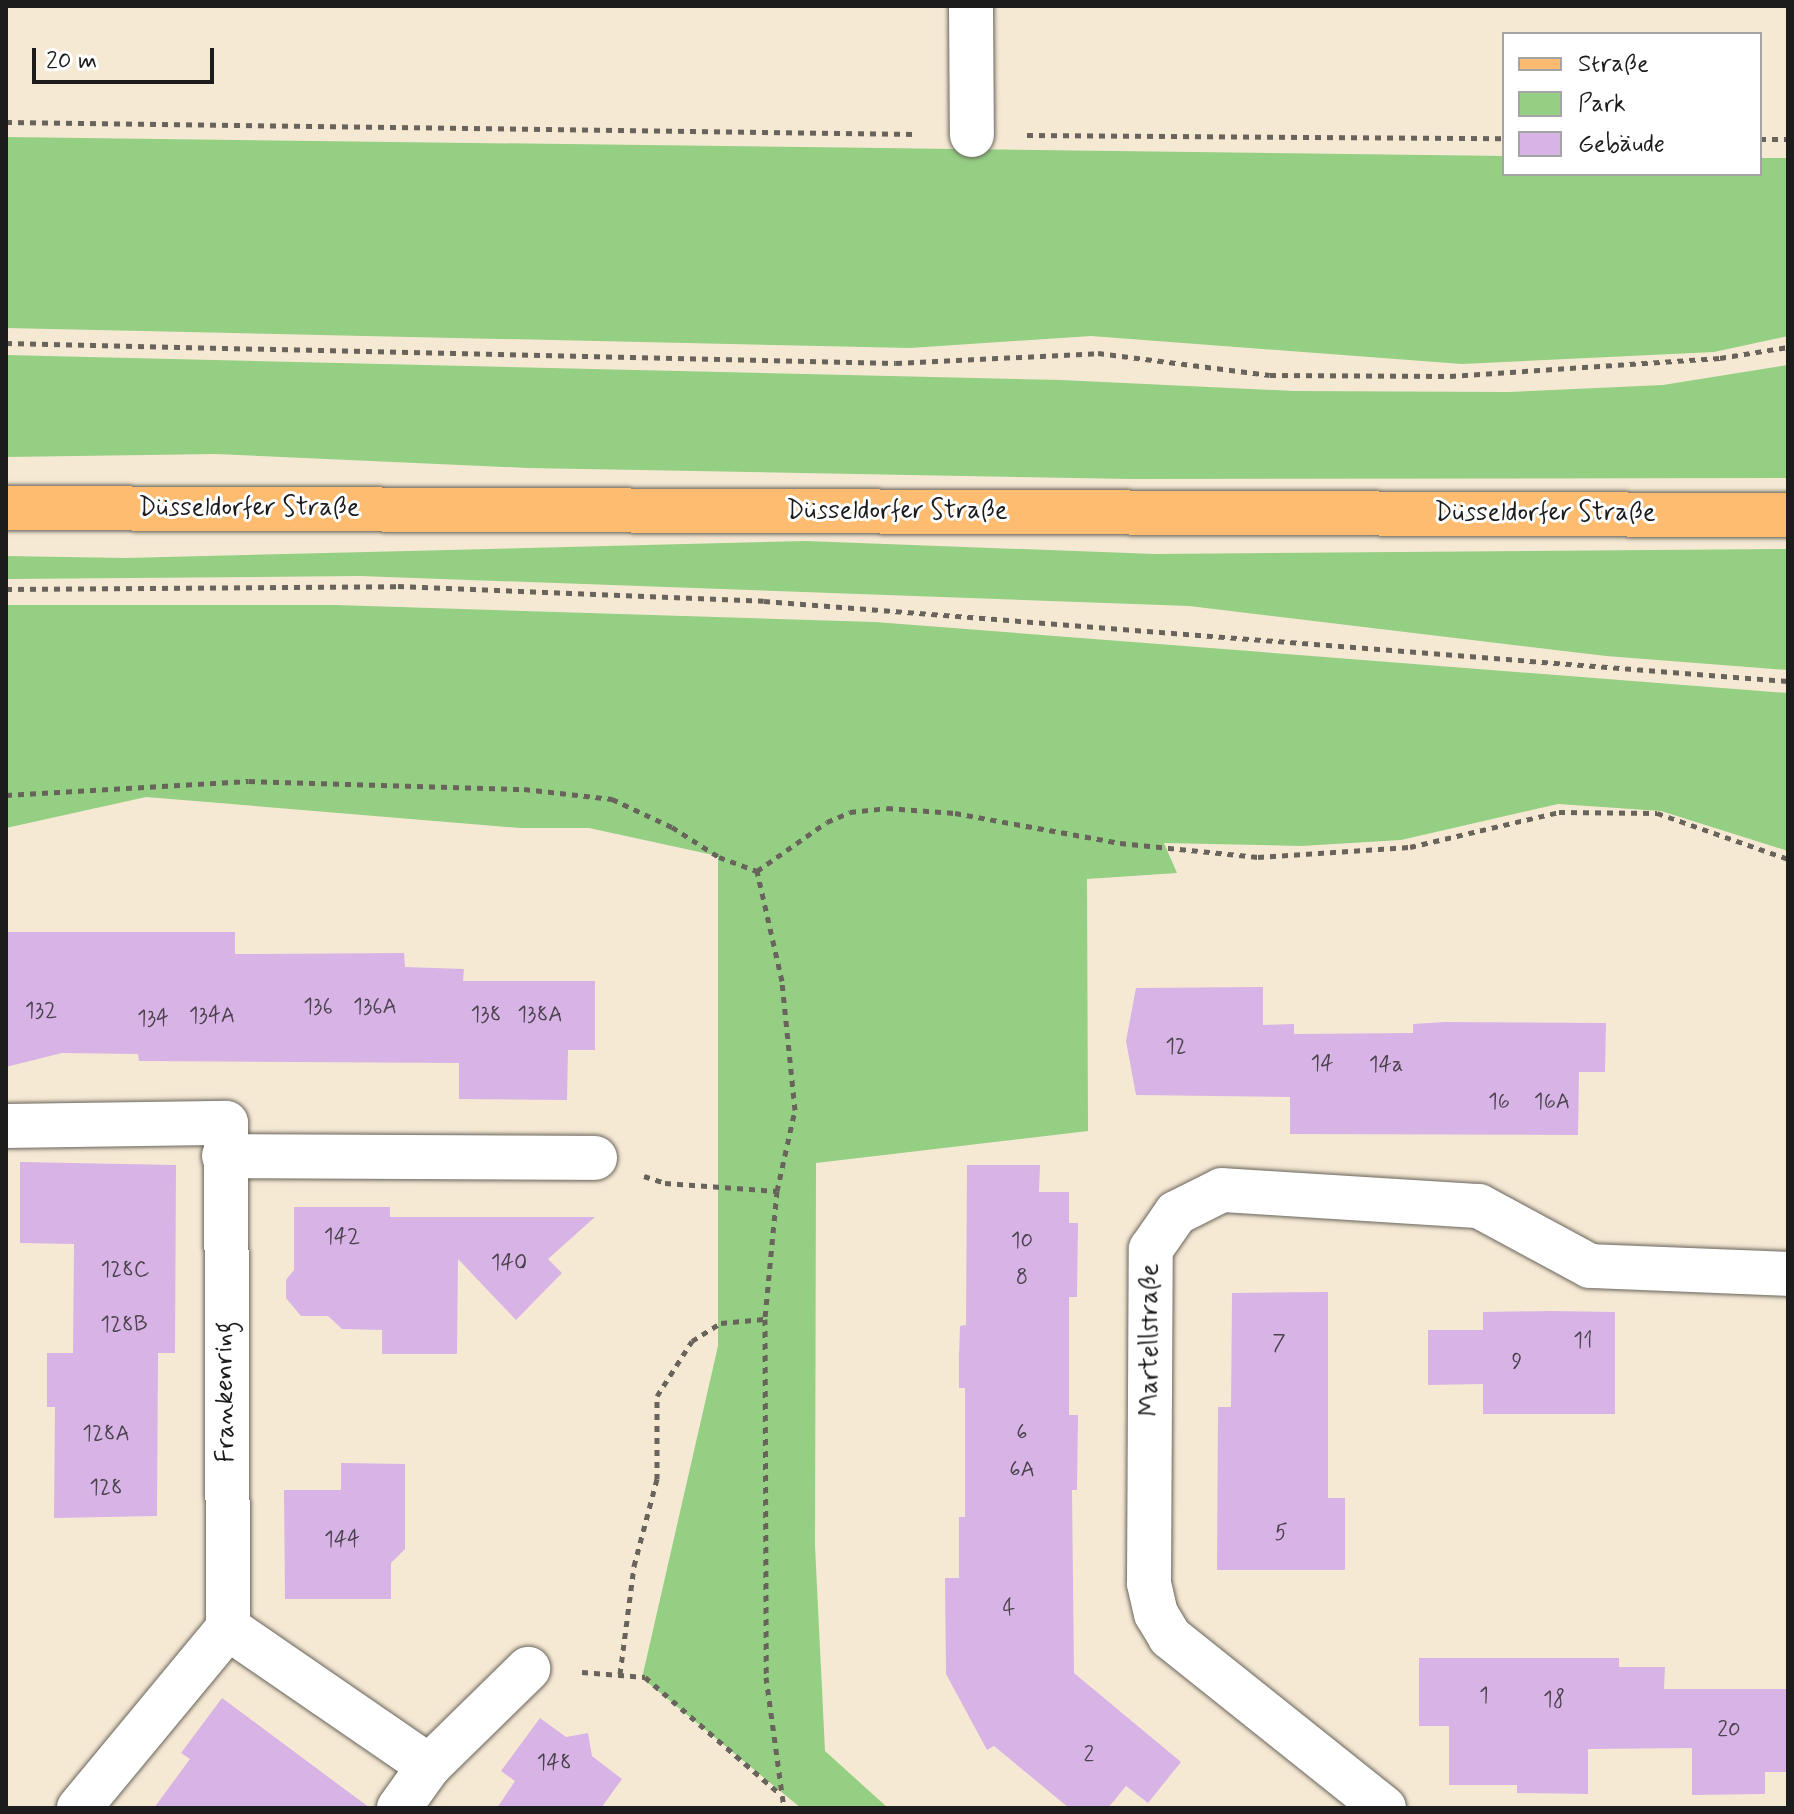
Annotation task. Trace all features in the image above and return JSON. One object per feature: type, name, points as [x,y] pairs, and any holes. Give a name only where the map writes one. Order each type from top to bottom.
[{"type":"main road","name":"Düsseldorfer Straße","points":[[6,508],[1788,515]]},
{"type":"street","points":[[971,6],[972,135]]},
{"type":"street","name":"Frankenring","points":[[6,1126],[226,1123],[228,1628]]},
{"type":"street","points":[[224,1156],[595,1158]]},
{"type":"street","name":"Martellstraße","points":[[1384,1808],[1170,1637],[1156,1614],[1149,1583],[1151,1249],[1176,1213],[1222,1190],[1479,1206],[1590,1266],[1788,1274]]},
{"type":"street","points":[[79,1808],[228,1628],[429,1766]]},
{"type":"street","points":[[399,1808],[429,1766],[528,1669]]},
{"type":"path","points":[[6,122],[972,135],[1502,138]]},
{"type":"path","points":[[1762,139],[1788,139]]},
{"type":"path","points":[[6,343],[896,363],[1098,353],[1270,375],[1450,376],[1720,358],[1788,347]]},
{"type":"path","points":[[6,589],[398,586],[764,601],[1788,681]]},
{"type":"path","points":[[6,795],[249,781],[524,789],[612,799],[672,827],[719,857],[757,871]]},
{"type":"path","points":[[757,871],[827,822],[850,812],[887,808],[955,813],[1120,843],[1258,857],[1410,847],[1559,812],[1657,813],[1788,859]]},
{"type":"path","points":[[757,871],[782,981],[795,1110],[777,1191],[765,1319],[766,1677],[784,1808]]},
{"type":"path","points":[[595,1158],[665,1183],[777,1191]]},
{"type":"path","points":[[620,1674],[634,1566],[657,1479],[657,1396],[692,1341],[721,1323],[765,1319]]},
{"type":"path","points":[[528,1669],[645,1677],[781,1794]]},
{"type":"green space","points":[[6,137],[1502,156],[1502,176],[1762,176],[1762,158],[1788,158],[1788,336],[1714,352],[1462,364],[1091,336],[910,348],[6,328]]},
{"type":"green space","points":[[6,355],[1061,380],[1294,391],[1508,392],[1663,385],[1788,365],[1788,478],[1132,479],[528,468],[215,454],[6,457]]},
{"type":"green space","points":[[806,541],[1155,554],[1788,549],[1788,670],[1606,656],[1189,606],[360,576],[6,579],[6,556],[125,558]]},
{"type":"green space","points":[[6,605],[336,605],[875,622],[1788,693],[1788,851],[1661,811],[1558,804],[1401,840],[1301,846],[1164,843],[1177,873],[1087,879],[1088,1131],[816,1163],[815,1546],[825,1751],[888,1808],[801,1808],[642,1678],[718,1346],[718,856],[589,828],[520,828],[146,797],[6,828]]},
{"type":"building","points":[[6,932],[235,932],[235,954],[404,953],[405,967],[464,969],[463,981],[595,981],[595,1050],[568,1050],[567,1100],[459,1099],[459,1063],[139,1061],[138,1054],[62,1053],[6,1067]]},
{"type":"building","points":[[1263,987],[1263,1025],[1294,1024],[1294,1034],[1413,1033],[1413,1024],[1445,1022],[1606,1023],[1605,1072],[1579,1072],[1578,1135],[1290,1134],[1290,1097],[1136,1095],[1126,1041],[1136,988]]},
{"type":"building","points":[[20,1162],[176,1165],[175,1353],[158,1353],[157,1516],[54,1518],[55,1407],[47,1407],[47,1353],[73,1353],[74,1244],[20,1243]]},
{"type":"building","points":[[967,1165],[1040,1165],[1039,1192],[1069,1192],[1069,1223],[1078,1223],[1077,1297],[1069,1297],[1069,1415],[1078,1415],[1077,1490],[1072,1490],[1074,1673],[1181,1762],[1148,1803],[1126,1786],[1108,1808],[1069,1808],[994,1746],[987,1750],[946,1674],[945,1578],[959,1578],[959,1517],[965,1517],[965,1388],[959,1388],[959,1356],[960,1326],[966,1325]]},
{"type":"building","points":[[294,1207],[390,1207],[390,1217],[595,1217],[548,1259],[562,1273],[516,1320],[458,1259],[457,1354],[382,1354],[382,1330],[342,1329],[328,1316],[301,1316],[286,1298],[286,1280],[294,1270]]},
{"type":"building","points":[[1328,1292],[1328,1498],[1345,1498],[1345,1570],[1217,1570],[1218,1407],[1231,1407],[1232,1293]]},
{"type":"building","points":[[1483,1312],[1615,1312],[1615,1414],[1483,1414],[1483,1384],[1428,1385],[1428,1330],[1483,1330]]},
{"type":"building","points":[[341,1463],[405,1464],[405,1549],[391,1563],[391,1599],[285,1599],[284,1490],[341,1490]]},
{"type":"building","points":[[1419,1658],[1619,1658],[1619,1667],[1665,1667],[1664,1689],[1788,1689],[1788,1772],[1765,1772],[1765,1794],[1692,1795],[1692,1748],[1588,1749],[1588,1794],[1517,1793],[1517,1785],[1449,1785],[1449,1726],[1419,1726]]},
{"type":"building","points":[[222,1698],[370,1808],[154,1808],[190,1759],[181,1753]]},
{"type":"building","points":[[540,1718],[566,1737],[588,1733],[592,1756],[622,1779],[601,1808],[497,1808],[515,1781],[501,1771]]}]
